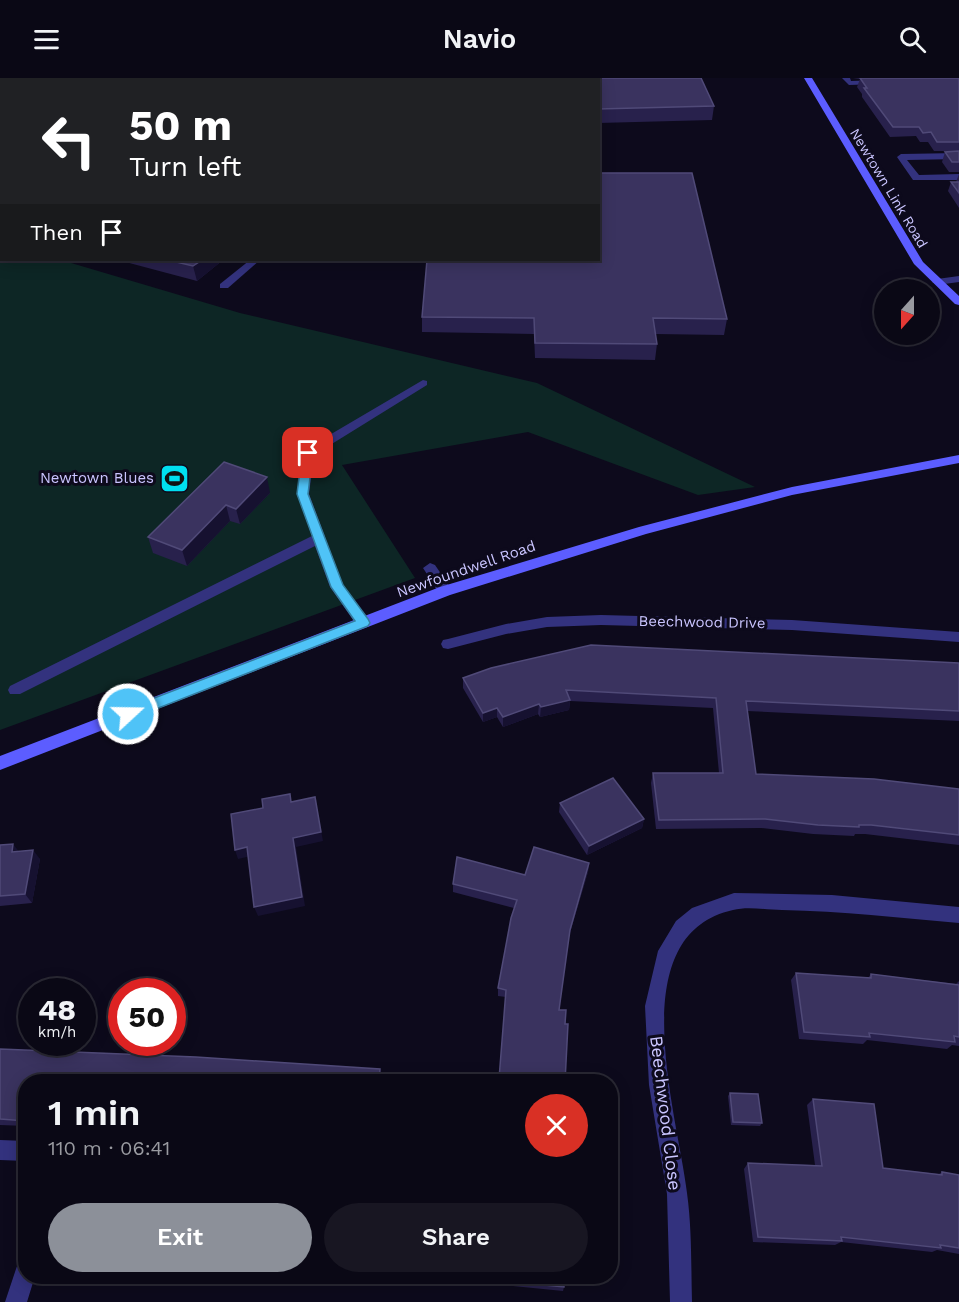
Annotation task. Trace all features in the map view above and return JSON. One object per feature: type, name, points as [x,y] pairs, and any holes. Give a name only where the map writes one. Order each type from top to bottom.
[{"type":"main road","name":"Newtown Link Road","points":[[808,78],[913,254],[934,279]]},
{"type":"main road","name":"Newtown Link Road","points":[[940,285],[959,302]]},
{"type":"main road","name":"Newfoundwell Road","points":[[0,763],[446,591],[644,530],[780,494],[959,459]]},
{"type":"street","points":[[846,78],[849,83],[893,82]]},
{"type":"street","points":[[959,156],[901,157],[916,178],[959,177]]},
{"type":"street","points":[[224,286],[254,261]]},
{"type":"street","points":[[940,282],[959,279]]},
{"type":"street","points":[[363,623],[337,587],[303,494],[308,453],[423,383]]},
{"type":"street","points":[[15,690],[319,538]]},
{"type":"street","points":[[430,568],[446,591]]},
{"type":"street","name":"Beechwood Drive","points":[[448,644],[506,629],[547,622],[601,620],[792,625],[959,637]]},
{"type":"street","name":"Beechwood Close","points":[[681,1302],[677,1194],[659,1085],[654,1006],[666,951],[682,927],[698,914],[734,902],[832,903],[959,915]]},
{"type":"street","points":[[0,1150],[18,1151]]},
{"type":"street","points":[[16,1302],[22,1284]]},
{"type":"green space","name":"Newtown Blues","points":[[0,261],[64,261],[240,313],[537,383],[755,487],[698,495],[528,432],[342,465],[415,578],[0,730]]},
{"type":"building","points":[[600,78],[701,78],[714,106],[600,109]]},
{"type":"building","points":[[860,78],[959,78],[959,142],[937,142],[931,132],[923,133],[919,127],[893,127],[864,88],[867,88]]},
{"type":"building","points":[[959,151],[959,162],[952,162],[945,152]]},
{"type":"building","points":[[600,173],[692,173],[727,319],[653,318],[657,344],[535,343],[534,318],[422,317],[427,261],[600,261]]},
{"type":"building","points":[[951,182],[959,182],[959,193]]},
{"type":"building","points":[[172,261],[200,261],[193,266]]},
{"type":"building","points":[[224,462],[267,477],[236,509],[226,505],[182,550],[148,537]]},
{"type":"building","points":[[591,645],[959,663],[959,711],[746,701],[756,774],[874,779],[959,789],[959,835],[871,825],[859,825],[859,827],[818,825],[765,819],[659,820],[653,773],[723,773],[716,698],[566,690],[570,700],[541,707],[539,704],[503,717],[497,708],[483,713],[463,678],[491,668]]},
{"type":"building","points":[[613,778],[644,819],[589,846],[560,803]]},
{"type":"building","points":[[290,794],[291,802],[315,797],[321,832],[293,838],[302,897],[254,907],[247,847],[235,850],[231,814],[263,808],[262,799]]},
{"type":"building","points":[[13,844],[12,852],[33,850],[25,894],[0,896],[0,845]]},
{"type":"building","points":[[534,847],[589,863],[570,930],[559,1010],[566,1010],[565,1024],[568,1024],[565,1074],[499,1074],[506,990],[498,988],[511,918],[517,900],[453,884],[457,857],[525,875]]},
{"type":"building","points":[[796,973],[871,978],[871,974],[959,985],[959,1037],[954,1036],[955,1042],[869,1033],[870,1037],[804,1032]]},
{"type":"building","points":[[0,1049],[18,1050],[18,1056],[96,1056],[96,1053],[108,1053],[108,1056],[196,1057],[380,1069],[380,1074],[18,1074],[18,1120],[0,1119]]},
{"type":"building","points":[[730,1093],[758,1094],[762,1123],[733,1122]]},
{"type":"building","points":[[813,1099],[874,1104],[883,1168],[959,1175],[959,1248],[841,1237],[842,1241],[758,1237],[748,1163],[822,1166]]},
{"type":"building","points":[[534,1284],[564,1284],[564,1287]]},
{"type":"place","name":"Newtown Blues","points":[[175,478]]},
{"type":"route","points":[[128,714],[363,623],[337,587],[303,494],[308,453]]}]
